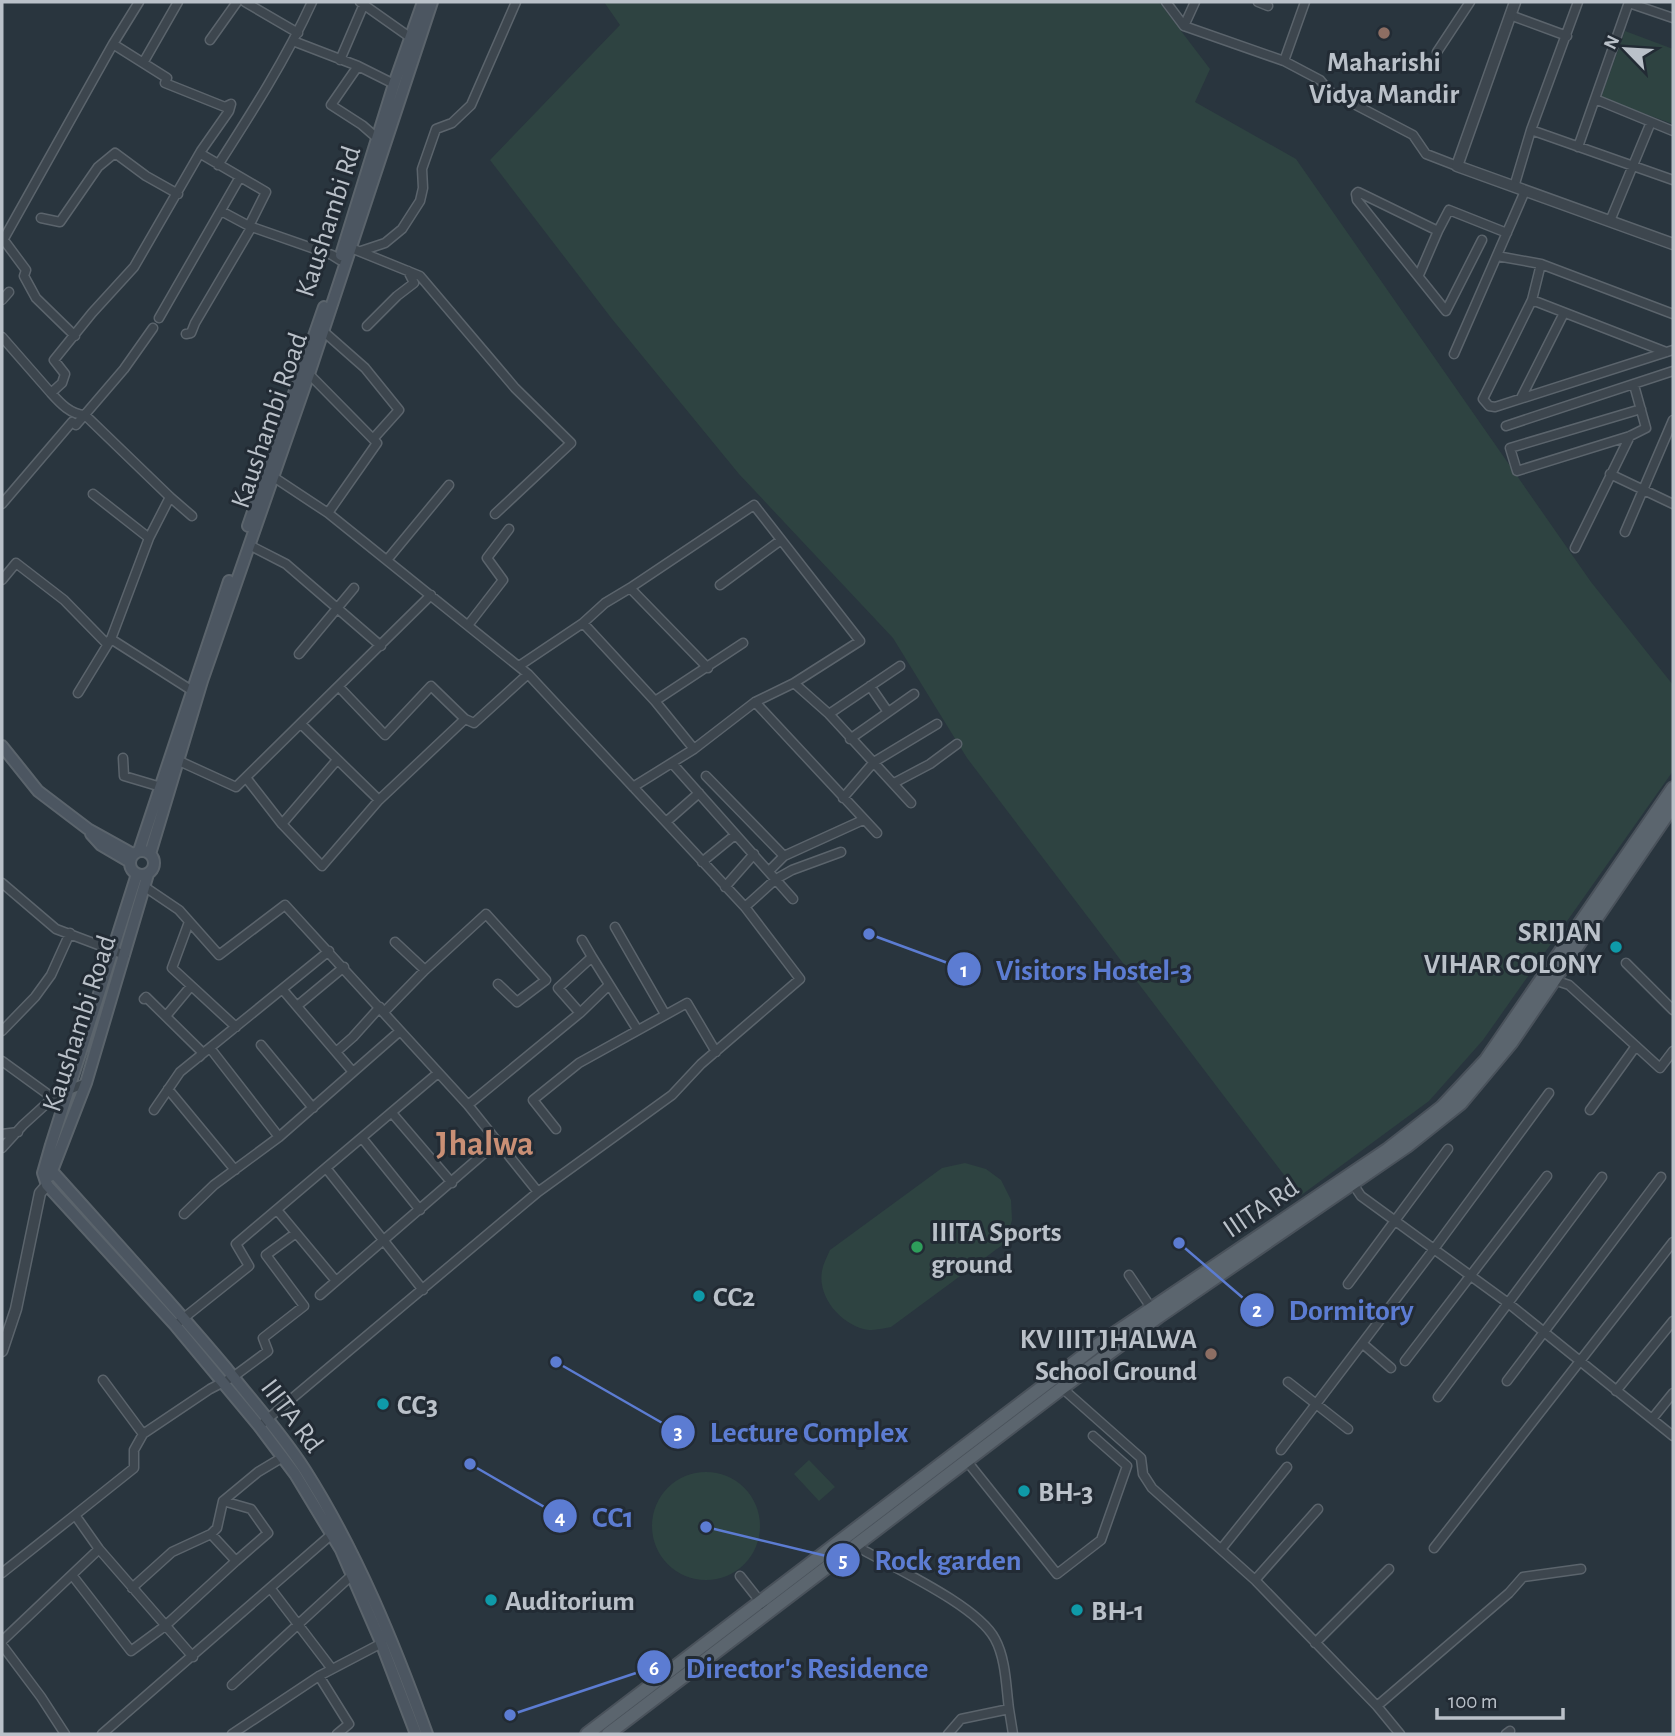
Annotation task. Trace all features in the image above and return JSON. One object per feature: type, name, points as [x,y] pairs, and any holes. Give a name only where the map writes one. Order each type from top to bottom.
[{"type":"main road","name":"Kaushambi Rd","points":[[138,855],[191,690],[270,475],[394,84],[423,2]]},
{"type":"main road","name":"Kaushambi Road","points":[[138,855],[177,760],[270,475],[356,250],[432,2]]},
{"type":"main road","points":[[2,746],[38,791],[88,829],[102,845],[154,859],[154,866],[142,874],[113,950],[43,1173],[47,1185]]},
{"type":"main road","name":"IIITA Rd","points":[[1155,1313],[1353,1184],[1456,1094],[1486,1060],[1673,788]]},
{"type":"main road","name":"IIITA Rd","points":[[587,1734],[856,1541],[963,1455],[1155,1313],[1443,1118],[1477,1086],[1554,980],[1673,806]]},
{"type":"main road","points":[[138,855],[132,870],[142,874]]},
{"type":"main road","name":"Kaushambi Road","points":[[47,1185],[86,1083],[145,887],[142,874]]},
{"type":"main road","name":"IIITA Rd","points":[[51,1170],[179,1322],[222,1383],[304,1467],[336,1524],[398,1656],[427,1734]]},
{"type":"main road","name":"IIITA Rd","points":[[47,1185],[233,1377],[332,1534],[382,1643],[416,1734]]},
{"type":"main road","name":"IIITA Rd","points":[[608,1734],[765,1608]]},
{"type":"street","points":[[75,336],[36,298],[23,276],[26,270],[2,241],[139,2]]},
{"type":"street","points":[[143,63],[178,2]]},
{"type":"street","points":[[209,40],[237,2]]},
{"type":"street","points":[[245,2],[295,37],[394,84]]},
{"type":"street","points":[[218,165],[263,94],[312,2]]},
{"type":"street","points":[[356,250],[385,243],[402,229],[420,201],[424,188],[422,169],[436,129],[452,123],[471,105],[516,2]]},
{"type":"street","points":[[1166,2],[1184,26],[1284,61],[1320,80],[1329,91],[1413,135],[1426,154],[1673,244]]},
{"type":"street","points":[[1184,26],[1195,2]]},
{"type":"street","points":[[1258,2],[1268,6]]},
{"type":"street","points":[[1284,61],[1305,2]]},
{"type":"street","points":[[1437,51],[1470,2]]},
{"type":"street","points":[[1457,166],[1515,2]]},
{"type":"street","points":[[1514,187],[1531,130],[1578,2]]},
{"type":"street","points":[[1578,147],[1629,2],[1673,18]]},
{"type":"street","points":[[340,60],[367,4],[411,38]]},
{"type":"street","points":[[1510,15],[1567,36]]},
{"type":"street","points":[[51,393],[62,383],[65,374],[54,360],[134,267],[231,104],[225,107],[165,83],[167,78],[113,44]]},
{"type":"street","points":[[358,66],[331,105],[377,138]]},
{"type":"street","points":[[1595,99],[1673,131]]},
{"type":"street","points":[[1609,221],[1651,122]]},
{"type":"street","points":[[1531,130],[1673,180]]},
{"type":"street","points":[[41,218],[60,222],[98,167],[115,153],[146,177],[178,194]]},
{"type":"street","points":[[186,334],[191,333],[251,228],[249,226],[266,192],[201,154]]},
{"type":"street","points":[[159,318],[240,177]]},
{"type":"street","points":[[1454,354],[1525,191]]},
{"type":"street","points":[[1438,231],[1358,192],[1356,194],[1357,200],[1446,311],[1482,240]]},
{"type":"street","points":[[1419,275],[1448,209],[1507,233]]},
{"type":"street","points":[[221,211],[249,226],[340,260]]},
{"type":"street","points":[[356,250],[420,276],[515,388],[571,443],[495,514]]},
{"type":"street","points":[[1497,256],[1541,264],[1673,314]]},
{"type":"street","points":[[1541,264],[1532,300],[1483,399],[1489,406],[1495,407],[1670,351]]},
{"type":"street","points":[[367,326],[414,283],[408,271]]},
{"type":"street","points":[[2,300],[9,292]]},
{"type":"street","points":[[1532,300],[1670,351]]},
{"type":"street","points":[[1521,398],[1564,313]]},
{"type":"street","points":[[2,504],[72,422],[76,425],[85,415],[124,369],[153,328]]},
{"type":"street","points":[[323,331],[365,368],[399,410],[373,439]]},
{"type":"street","points":[[2,337],[51,393],[71,411],[85,415],[192,516]]},
{"type":"street","points":[[1506,426],[1673,371]]},
{"type":"street","points":[[309,374],[377,443],[328,513]]},
{"type":"street","points":[[1634,384],[1641,409],[1646,428],[1630,436],[1517,471],[1510,448],[1641,409]]},
{"type":"street","points":[[94,425],[95,401]]},
{"type":"street","points":[[1625,532],[1673,420]]},
{"type":"street","points":[[1575,548],[1630,436]]},
{"type":"street","points":[[1610,474],[1673,505]]},
{"type":"street","points":[[263,1422],[538,1192],[673,1094],[716,1052],[800,979],[745,908],[528,674],[328,513],[270,475]]},
{"type":"street","points":[[387,560],[449,485]]},
{"type":"street","points":[[93,494],[149,538]]},
{"type":"street","points":[[78,693],[111,639],[149,538],[170,497]]},
{"type":"street","points":[[519,666],[583,623],[605,603],[754,505],[860,640],[794,683],[755,702],[694,749],[633,787]]},
{"type":"street","points":[[469,624],[503,580],[487,558],[509,529]]},
{"type":"street","points":[[720,585],[780,540]]},
{"type":"street","points":[[249,545],[286,564],[381,646]]},
{"type":"street","points":[[2,580],[16,563],[64,600],[106,643],[111,639]]},
{"type":"street","points":[[299,654],[354,588]]},
{"type":"street","points":[[631,588],[708,668]]},
{"type":"street","points":[[177,760],[236,787],[431,595]]},
{"type":"street","points":[[583,623],[655,701],[694,749]]},
{"type":"street","points":[[111,639],[191,690]]},
{"type":"street","points":[[655,701],[743,643]]},
{"type":"street","points":[[829,714],[900,666]]},
{"type":"street","points":[[339,687],[385,735],[431,686],[465,719],[474,723],[528,674]]},
{"type":"street","points":[[794,683],[829,714],[911,803]]},
{"type":"street","points":[[870,686],[888,712]]},
{"type":"street","points":[[850,739],[914,694]]},
{"type":"street","points":[[755,702],[877,833]]},
{"type":"street","points":[[247,779],[282,824],[322,866],[379,800],[465,719]]},
{"type":"street","points":[[843,798],[874,762],[937,723]]},
{"type":"street","points":[[301,724],[379,800]]},
{"type":"street","points":[[894,783],[930,764],[957,744]]},
{"type":"street","points":[[123,758],[124,776],[161,788]]},
{"type":"street","points":[[282,824],[337,760]]},
{"type":"street","points":[[672,763],[793,899]]},
{"type":"street","points":[[706,776],[784,856]]},
{"type":"street","points":[[666,822],[699,793]]},
{"type":"street","points":[[769,871],[784,856],[863,820]]},
{"type":"street","points":[[702,862],[735,835]]},
{"type":"street","points":[[745,908],[776,879],[792,870],[841,852]]},
{"type":"street","points":[[725,887],[754,854]]},
{"type":"street","points":[[2,883],[55,929],[125,955]]},
{"type":"street","points":[[145,887],[179,910],[219,955],[285,905],[468,1105],[538,1192]]},
{"type":"street","points":[[336,1052],[486,914],[545,980],[517,1002],[498,984]]},
{"type":"street","points":[[190,922],[172,968],[236,1027]]},
{"type":"street","points":[[615,927],[665,1014]]},
{"type":"street","points":[[2,1031],[35,997],[51,975],[70,933]]},
{"type":"street","points":[[582,940],[637,1029]]},
{"type":"street","points":[[395,942],[425,970]]},
{"type":"street","points":[[154,1110],[180,1072],[329,951]]},
{"type":"street","points":[[579,1013],[558,988],[592,957]]},
{"type":"street","points":[[1626,963],[1673,1010]]},
{"type":"street","points":[[297,1006],[344,967]]},
{"type":"street","points":[[1554,980],[1569,985],[1661,1068],[1673,1051]]},
{"type":"street","points":[[468,1105],[609,985]]},
{"type":"street","points":[[166,1016],[191,986]]},
{"type":"street","points":[[283,990],[353,1072]]},
{"type":"street","points":[[144,999],[146,997],[202,1053],[199,1057]]},
{"type":"street","points":[[555,1129],[533,1100],[579,1063],[687,1003],[716,1052]]},
{"type":"street","points":[[184,1214],[214,1185],[313,1108],[400,1031]]},
{"type":"street","points":[[261,1045],[313,1108]]},
{"type":"street","points":[[1590,1110],[1636,1046]]},
{"type":"street","points":[[210,1048],[279,1136]]},
{"type":"street","points":[[2,1061],[53,1098]]},
{"type":"street","points":[[179,1322],[249,1266],[236,1244],[438,1073]]},
{"type":"street","points":[[2,1148],[53,1098],[86,1083]]},
{"type":"street","points":[[168,1089],[235,1170]]},
{"type":"street","points":[[1281,1450],[1549,1093]]},
{"type":"street","points":[[392,1113],[452,1183]]},
{"type":"street","points":[[2,1134],[18,1132]]},
{"type":"street","points":[[362,1138],[420,1210]]},
{"type":"street","points":[[320,1295],[496,1143]]},
{"type":"street","points":[[1348,1284],[1448,1149]]},
{"type":"street","points":[[326,1168],[423,1290]]},
{"type":"street","points":[[1405,1361],[1547,1176]]},
{"type":"street","points":[[1438,1397],[1602,1177]]},
{"type":"street","points":[[1507,1381],[1661,1177]]},
{"type":"street","points":[[1353,1184],[1361,1196],[1508,1303],[1673,1436]]},
{"type":"street","points":[[2,1351],[16,1309],[40,1193],[47,1185]]},
{"type":"street","points":[[276,1210],[336,1281]]},
{"type":"street","points":[[2,1573],[134,1468],[134,1450],[144,1434],[209,1389],[233,1377],[268,1351],[263,1338],[304,1307],[266,1255],[296,1233]]},
{"type":"street","points":[[1434,1549],[1673,1242]]},
{"type":"street","points":[[1129,1275],[1155,1313]]},
{"type":"street","points":[[1616,1391],[1673,1321]]},
{"type":"street","points":[[1363,1343],[1391,1368]]},
{"type":"street","points":[[103,1380],[144,1434]]},
{"type":"street","points":[[1287,1382],[1348,1429]]},
{"type":"street","points":[[1058,1383],[1141,1458],[1143,1474],[1152,1488],[1255,1580],[1377,1706],[1400,1734]]},
{"type":"street","points":[[1652,1419],[1673,1393]]},
{"type":"street","points":[[963,1455],[1056,1574],[1101,1539],[1127,1466],[1093,1436]]},
{"type":"street","points":[[132,1588],[172,1552],[211,1534],[217,1528],[223,1501],[258,1472],[284,1457]]},
{"type":"street","points":[[1222,1548],[1287,1468]]},
{"type":"street","points":[[72,1575],[131,1651],[165,1626],[268,1533],[251,1509],[223,1501]]},
{"type":"street","points":[[1255,1580],[1318,1509]]},
{"type":"street","points":[[75,1515],[99,1549],[193,1657]]},
{"type":"street","points":[[211,1534],[236,1561]]},
{"type":"street","points":[[102,1734],[332,1534]]},
{"type":"street","points":[[856,1541],[968,1609],[988,1629],[996,1640],[1000,1653],[1013,1734]]},
{"type":"street","points":[[65,1734],[2,1643],[99,1549]]},
{"type":"street","points":[[1315,1643],[1389,1569]]},
{"type":"street","points":[[1377,1706],[1523,1577],[1581,1569]]},
{"type":"street","points":[[232,1685],[352,1575]]},
{"type":"street","points":[[740,1576],[765,1608]]},
{"type":"street","points":[[271,1589],[332,1669]]},
{"type":"street","points":[[232,1734],[319,1676],[382,1643]]},
{"type":"street","points":[[319,1676],[349,1724],[337,1734]]},
{"type":"street","points":[[948,1734],[961,1719],[1009,1709]]},
{"type":"green space","points":[[604,2],[1159,2],[1210,69],[1195,102],[1296,159],[1591,582],[1673,685],[1673,771],[1483,1040],[1429,1101],[1300,1196],[967,758],[893,638],[739,474],[612,319],[490,160],[620,25]]},
{"type":"green space","points":[[1625,31],[1673,49],[1673,124],[1601,98]]},
{"type":"green space","name":"IIITA Sports ground","points":[[965,1163],[986,1169],[1001,1180],[1011,1200],[1012,1220],[1005,1243],[891,1327],[869,1330],[859,1328],[841,1317],[828,1301],[822,1281],[823,1268],[830,1250],[942,1168]]},
{"type":"green space","points":[[809,1460],[835,1487],[819,1501],[794,1474]]},
{"type":"green space","points":[[706,1472],[727,1476],[744,1488],[756,1505],[760,1526],[756,1547],[744,1564],[727,1576],[706,1580],[685,1576],[668,1564],[656,1547],[652,1526],[656,1505],[668,1488],[685,1476]]},
{"type":"place","name":"Maharishi Vidya Mandir","points":[[1384,33]]},
{"type":"place","name":"Visitors Hostel-3","points":[[869,934]]},
{"type":"place","name":"SRIJAN VIHAR COLONY","points":[[1616,947]]},
{"type":"place","name":"Dormitory","points":[[1179,1243]]},
{"type":"place","name":"IIITA Sports ground","points":[[917,1247]]},
{"type":"place","name":"CC2","points":[[699,1296]]},
{"type":"place","name":"KV IIIT JHALWA School Ground","points":[[1211,1354]]},
{"type":"place","name":"Lecture Complex","points":[[556,1362]]},
{"type":"place","name":"CC3","points":[[383,1404]]},
{"type":"place","name":"CC1","points":[[470,1464]]},
{"type":"place","name":"BH-3","points":[[1024,1491]]},
{"type":"place","name":"Rock garden","points":[[706,1527]]},
{"type":"place","name":"Auditorium","points":[[491,1600]]},
{"type":"place","name":"BH-1","points":[[1077,1610]]},
{"type":"place","name":"Director's Residence","points":[[510,1715]]},
{"type":"district","name":"Jhalwa","points":[[485,1143]]}]
